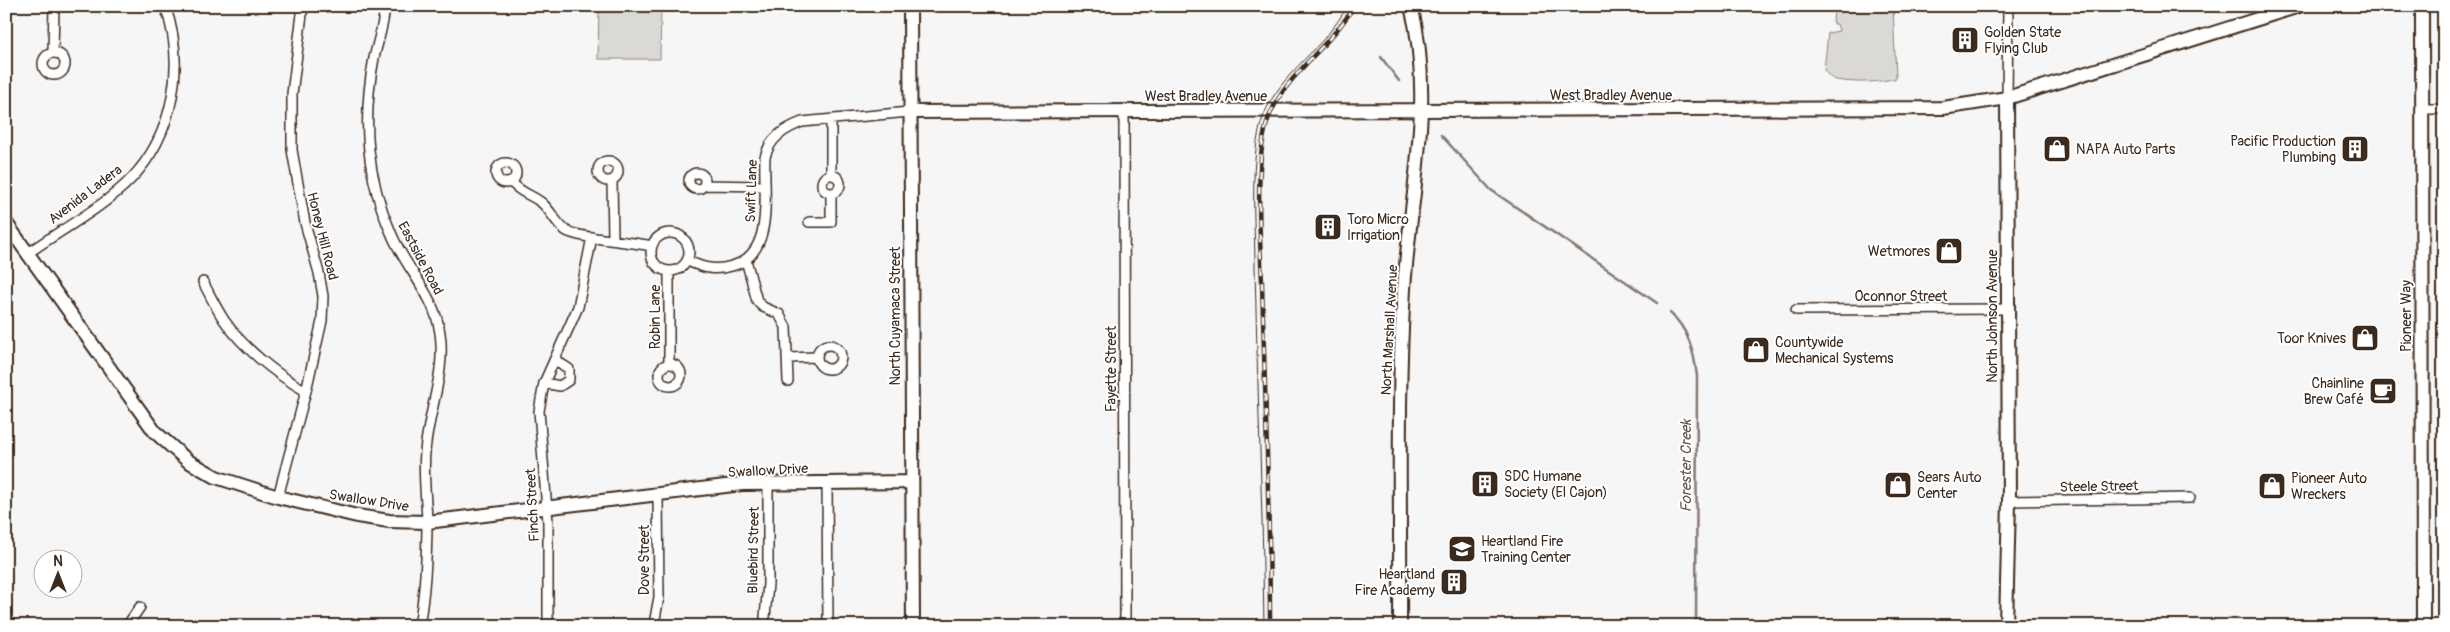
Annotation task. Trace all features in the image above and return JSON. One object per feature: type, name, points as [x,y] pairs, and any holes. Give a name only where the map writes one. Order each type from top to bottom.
[{"type":"main road","name":"North Cuyamaca Street","points":[[910,6],[909,112],[913,626]]},
{"type":"main road","name":"North Marshall Avenue","points":[[1400,626],[1400,379],[1404,288],[1420,111],[1419,56],[1411,6]]},
{"type":"main road","name":"West Bradley Avenue","points":[[909,112],[1922,110],[1960,107],[2007,98],[2298,6]]},
{"type":"main road","name":"Pioneer Way","points":[[2422,6],[2423,626]]},
{"type":"main road","name":"North Johnson Avenue","points":[[2006,626],[2009,501],[2007,98]]},
{"type":"main road","name":"Swallow Drive","points":[[6,223],[155,432],[188,461],[216,477],[278,497],[358,516],[389,521],[427,522],[658,496],[742,484],[911,482]]},
{"type":"street","points":[[53,53],[54,6]]},
{"type":"street","name":"Avenida Ladera","points":[[28,253],[102,202],[131,179],[154,146],[168,112],[175,75],[174,44],[165,6]]},
{"type":"street","name":"Honey Hill Road","points":[[278,497],[322,321],[323,296],[319,272],[304,223],[292,150],[292,94],[303,6]]},
{"type":"street","name":"Eastside Road","points":[[385,6],[367,108],[370,163],[376,193],[392,236],[423,285],[440,333],[440,373],[428,427],[425,454],[427,522],[424,599],[419,626]]},
{"type":"street","name":"North Johnson Avenue","points":[[2007,98],[2008,6]]},
{"type":"street","points":[[2422,109],[2444,109]]},
{"type":"street","name":"Swift Lane","points":[[746,260],[756,248],[763,234],[765,157],[768,147],[776,137],[788,127],[802,122],[909,112]]},
{"type":"street","name":"Fayette Street","points":[[1124,112],[1126,626]]},
{"type":"street","points":[[808,222],[831,222],[831,193],[836,191],[840,184],[839,179],[831,175],[831,120]]},
{"type":"street","points":[[612,180],[613,239]]},
{"type":"street","points":[[511,182],[521,193],[542,204],[565,231],[576,236],[613,239],[652,246]]},
{"type":"street","points":[[704,185],[764,186]]},
{"type":"street","points":[[664,234],[677,234],[687,242],[690,255],[688,261],[680,269],[669,271],[655,264],[651,253],[652,246],[658,237],[664,234]]},
{"type":"street","name":"Finch Street","points":[[548,626],[547,509],[540,411],[544,383],[578,307],[592,237]]},
{"type":"street","points":[[688,261],[712,270],[723,269],[746,260],[757,301],[763,307],[779,314],[786,327],[788,381]]},
{"type":"street","name":"Robin Lane","points":[[669,271],[669,363]]},
{"type":"street","points":[[203,282],[224,321],[257,356],[286,380],[306,391]]},
{"type":"street","name":"Oconnor Street","points":[[1796,310],[2007,309]]},
{"type":"street","points":[[788,358],[817,357]]},
{"type":"street","points":[[544,383],[560,386],[569,380],[569,369],[555,360]]},
{"type":"street","points":[[827,482],[828,626]]},
{"type":"street","name":"Bluebird Street","points":[[765,617],[768,584],[768,484]]},
{"type":"street","name":"Dove Street","points":[[654,624],[659,597],[658,496]]},
{"type":"street","name":"Steele Street","points":[[2009,501],[2190,498]]},
{"type":"street","points":[[127,626],[140,606]]},
{"type":"shaded area","points":[[599,6],[661,6],[660,59],[598,59]]},
{"type":"shaded area","points":[[1834,6],[1893,6],[1896,78],[1875,82],[1850,82],[1836,80],[1824,70],[1828,33],[1839,31],[1837,24],[1833,24]]},
{"type":"waterway","name":"Forester Creek","points":[[1381,57],[1399,81]]},
{"type":"waterway","name":"Forester Creek","points":[[1441,135],[1491,190],[1657,303]]},
{"type":"waterway","name":"Forester Creek","points":[[1670,313],[1682,326],[1690,342],[1697,376],[1696,626]]},
{"type":"tram line","points":[[1264,626],[1254,211],[1256,151],[1263,117],[1271,101],[1280,87],[1327,35],[1347,6]]},
{"type":"railway","points":[[1270,626],[1268,497],[1259,221],[1261,153],[1269,117],[1286,87],[1333,34],[1354,6]]},
{"type":"place","name":"Golden State Flying Club","points":[[1965,40]]},
{"type":"place","name":"NAPA Auto Parts","points":[[2057,149]]},
{"type":"place","name":"Pacific Production Plumbing","points":[[2355,149]]},
{"type":"place","name":"Toro Micro Irrigation","points":[[1328,227]]},
{"type":"place","name":"Wetmores","points":[[1949,251]]},
{"type":"place","name":"Toor Knives","points":[[2365,338]]},
{"type":"place","name":"Countywide Mechanical Systems","points":[[1756,350]]},
{"type":"place","name":"Chainline Brew Café","points":[[2383,391]]},
{"type":"place","name":"SDC Humane Society (El Cajon)","points":[[1485,484]]},
{"type":"place","name":"Sears Auto Center","points":[[1898,485]]},
{"type":"place","name":"Pioneer Auto Wreckers","points":[[2272,486]]},
{"type":"place","name":"Heartland Fire Training Center","points":[[1462,549]]},
{"type":"place","name":"Heartland Fire Academy","points":[[1454,582]]}]
